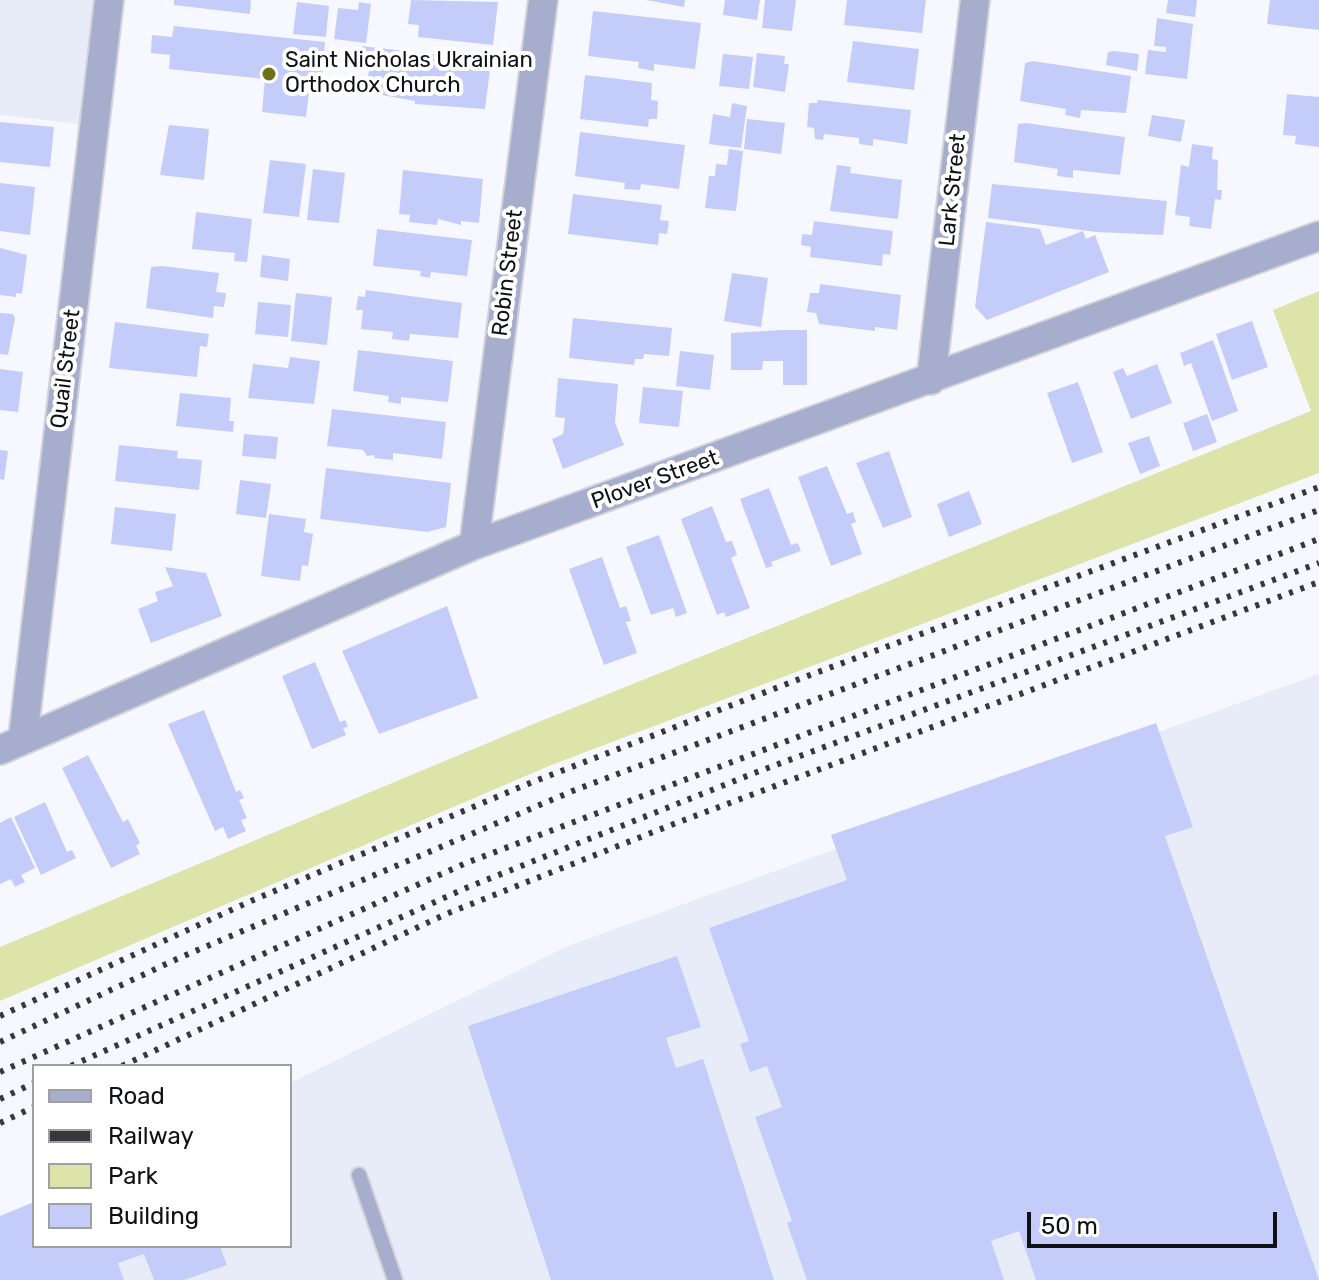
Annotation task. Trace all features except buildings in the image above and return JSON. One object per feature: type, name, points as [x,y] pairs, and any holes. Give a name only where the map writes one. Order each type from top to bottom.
[{"type":"street","name":"Quail Street","points":[[12,744],[109,0]]},
{"type":"street","name":"Robin Street","points":[[474,545],[543,0]]},
{"type":"street","name":"Lark Street","points":[[931,380],[975,0]]},
{"type":"street","name":"Plover Street","points":[[12,744],[474,545],[1319,236]]},
{"type":"lane","points":[[359,1175],[395,1280]]},
{"type":"shaded area","points":[[0,0],[102,0],[88,125],[0,115]]},
{"type":"shaded area","points":[[1319,674],[1319,1280],[0,1280],[0,1227],[32,1245],[32,1248],[292,1248],[292,1082],[568,946]]},
{"type":"green space","points":[[1319,291],[1319,473],[549,766],[0,1001],[0,947],[526,727],[1311,411],[1273,310]]},
{"type":"railway","points":[[0,1016],[251,901],[525,785],[802,678],[1319,487]]},
{"type":"railway","points":[[0,1042],[179,958],[575,790],[1319,510]]},
{"type":"railway","points":[[0,1072],[466,863],[1319,539]]},
{"type":"railway","points":[[75,1064],[466,888],[757,772],[1319,563]]},
{"type":"railway","points":[[126,1064],[446,914],[671,825],[1319,582]]},
{"type":"railway","points":[[0,1099],[32,1084]]},
{"type":"railway","points":[[0,1123],[32,1108]]},
{"type":"place","name":"Saint Nicholas Ukrainian Orthodox Church","points":[[269,74]]}]
